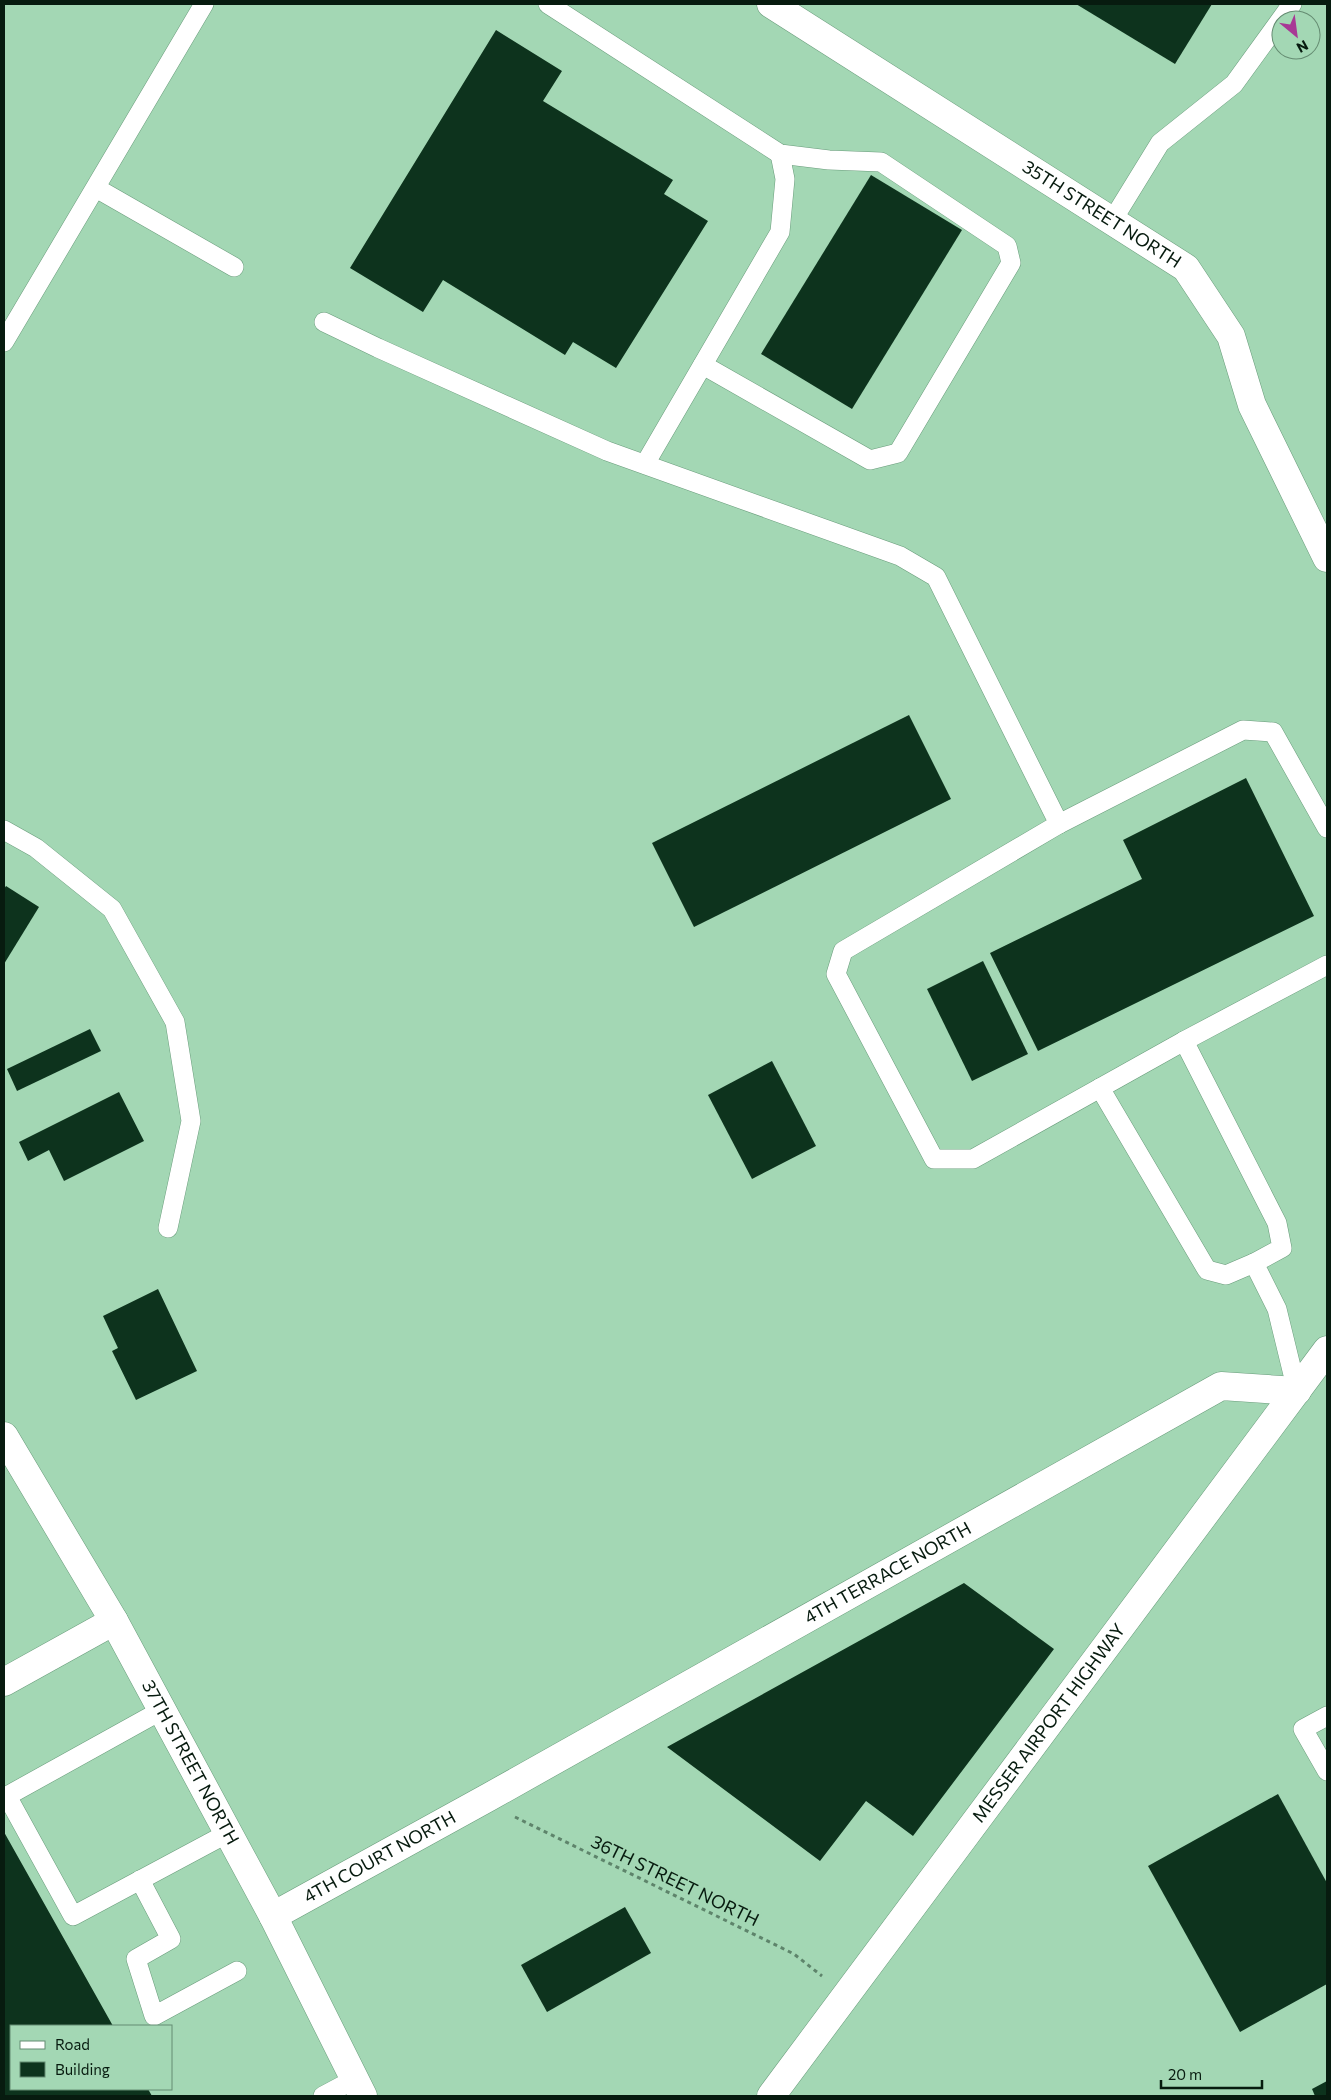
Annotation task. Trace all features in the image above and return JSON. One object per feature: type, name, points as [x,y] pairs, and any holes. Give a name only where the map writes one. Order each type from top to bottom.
[{"type":"street","name":"35TH STREET NORTH","points":[[784,7],[1186,268],[1231,336],[1252,405],[1327,558]]},
{"type":"street","name":"MESSER AIRPORT HIGHWAY","points":[[771,2096],[1327,1350]]},
{"type":"street","name":"4TH TERRACE NORTH","points":[[489,1797],[1221,1386],[1297,1391]]},
{"type":"street","name":"37TH STREET NORTH","points":[[4,1436],[114,1621],[228,1832],[359,2088]]},
{"type":"street","points":[[4,1682],[114,1621]]},
{"type":"street","name":"4TH COURT NORTH","points":[[272,1916],[489,1797]]},
{"type":"lane","points":[[4,342],[204,4]]},
{"type":"lane","points":[[548,4],[780,154],[829,160],[881,162],[1007,246],[1011,263],[898,453],[870,460],[703,365]]},
{"type":"lane","points":[[1112,221],[1160,143],[1234,84],[1292,4]]},
{"type":"lane","points":[[645,464],[780,232],[785,179],[780,154]]},
{"type":"lane","points":[[96,188],[234,268]]},
{"type":"lane","points":[[324,322],[581,439],[900,556],[936,577],[1059,824]]},
{"type":"lane","points":[[1327,828],[1272,732],[1244,730],[1059,824],[843,951],[836,974],[934,1159],[973,1159],[1184,1041],[1327,965]]},
{"type":"lane","points":[[4,830],[36,848],[112,908],[175,1022],[191,1121],[168,1228]]},
{"type":"lane","points":[[1100,1088],[1207,1270],[1226,1275],[1282,1248],[1277,1223],[1184,1041]]},
{"type":"lane","points":[[1254,1262],[1277,1309],[1297,1391]]},
{"type":"lane","points":[[162,1710],[6,1796],[73,1916],[228,1832]]},
{"type":"lane","points":[[1327,1716],[1304,1729],[1327,1771]]},
{"type":"lane","points":[[140,1880],[171,1940],[136,1959],[154,2016],[237,1971]]},
{"type":"lane","points":[[323,2096],[359,2088]]},
{"type":"path","name":"36TH STREET NORTH","points":[[489,1797],[521,1821],[794,1954],[846,1995]]},
{"type":"building","points":[[1076,4],[1212,4],[1175,64]]},
{"type":"building","points":[[496,30],[562,71],[543,101],[673,180],[664,194],[708,221],[616,368],[573,342],[565,355],[443,280],[423,312],[350,268]]},
{"type":"building","points":[[871,175],[962,230],[852,409],[761,354]]},
{"type":"building","points":[[909,715],[951,799],[694,927],[652,843]]},
{"type":"building","points":[[1246,778],[1314,916],[1038,1051],[990,953],[1142,879],[1123,840]]},
{"type":"building","points":[[6,886],[39,907],[4,964],[4,889]]},
{"type":"building","points":[[983,961],[1028,1054],[972,1081],[927,989]]},
{"type":"building","points":[[90,1029],[101,1051],[17,1091],[7,1069]]},
{"type":"building","points":[[772,1061],[816,1146],[752,1179],[708,1095]]},
{"type":"building","points":[[119,1092],[144,1141],[64,1181],[49,1150],[28,1161],[19,1142]]},
{"type":"building","points":[[158,1289],[197,1371],[136,1400],[112,1351],[118,1348],[103,1316]]},
{"type":"building","points":[[964,1583],[1054,1649],[913,1836],[866,1801],[820,1861],[667,1747]]},
{"type":"building","points":[[1278,1794],[1327,1883],[1327,1984],[1240,2032],[1148,1866]]},
{"type":"building","points":[[4,1832],[112,2025],[10,2025],[10,2090],[149,2090],[152,2096],[4,2096]]},
{"type":"building","points":[[625,1907],[651,1953],[547,2012],[521,1965]]},
{"type":"building","points":[[1327,2081],[1327,2096],[1315,2096],[1312,2089]]}]
